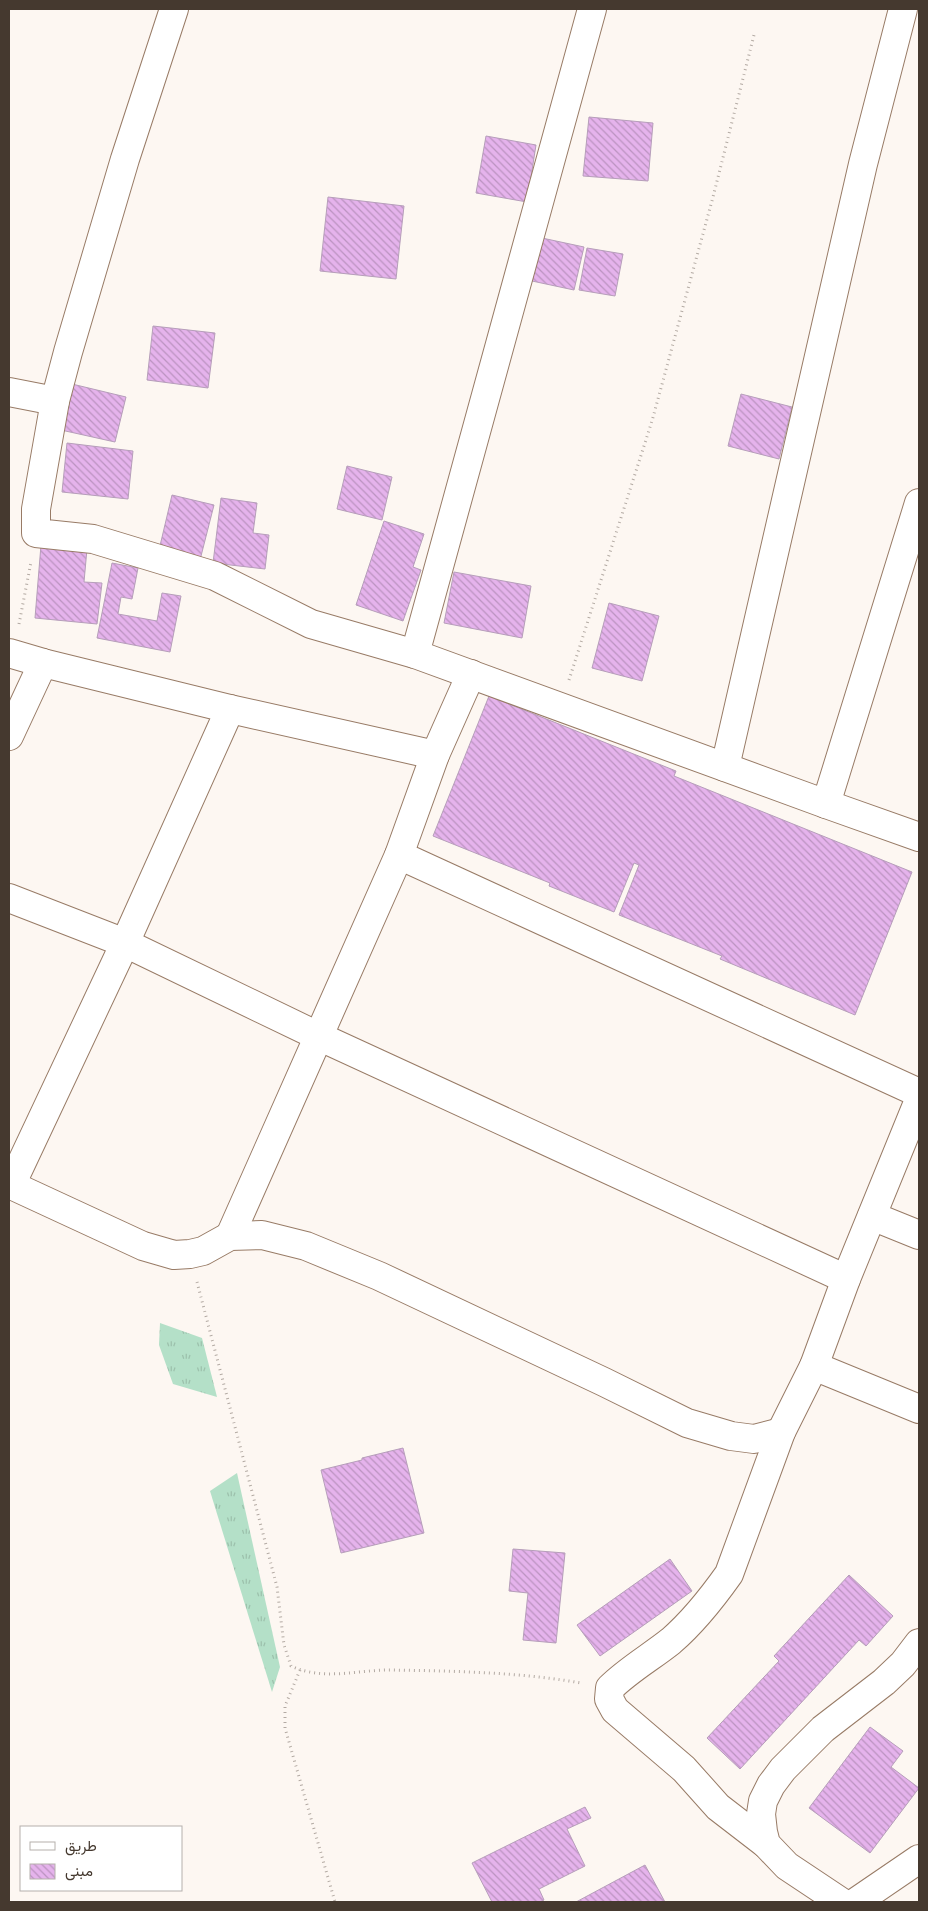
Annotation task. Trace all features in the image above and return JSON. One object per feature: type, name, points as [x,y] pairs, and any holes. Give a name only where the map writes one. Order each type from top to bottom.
[{"type":"street","points":[[174,9],[125,159],[55,401],[36,509],[36,533],[93,539],[215,576],[311,624],[415,654],[919,837]]},
{"type":"street","points":[[415,654],[592,9]]},
{"type":"street","points":[[725,767],[863,164],[902,9]]},
{"type":"street","points":[[9,392],[55,401]]},
{"type":"street","points":[[826,804],[919,503]]},
{"type":"street","points":[[11,654],[230,709],[434,755]]},
{"type":"street","points":[[9,736],[43,663]]},
{"type":"street","points":[[230,1236],[399,855],[434,755],[471,674]]},
{"type":"street","points":[[230,709],[125,943],[10,1185],[143,1246],[174,1255],[203,1251],[230,1236],[262,1235],[306,1246],[397,1285],[611,1385],[687,1423],[731,1436],[754,1439],[781,1432]]},
{"type":"street","points":[[399,855],[919,1093]]},
{"type":"street","points":[[9,898],[125,943],[318,1036],[846,1279]]},
{"type":"street","points":[[841,1902],[787,1866],[766,1844],[718,1807],[684,1769],[615,1710],[609,1699],[610,1688],[619,1679],[671,1640],[715,1594],[732,1565],[781,1432],[814,1366],[846,1279],[919,1100]]},
{"type":"street","points":[[872,1216],[919,1235]]},
{"type":"street","points":[[814,1366],[919,1409]]},
{"type":"street","points":[[766,1844],[761,1814],[763,1801],[777,1777],[823,1729],[884,1682],[903,1664],[919,1643]]},
{"type":"street","points":[[856,1902],[919,1859]]},
{"type":"path","points":[[560,707],[652,421],[713,197],[754,35]]},
{"type":"path","points":[[11,654],[36,533]]},
{"type":"path","points":[[190,1254],[277,1587],[284,1645],[291,1666],[300,1670],[336,1674],[387,1670],[515,1673],[544,1676],[610,1688]]},
{"type":"path","points":[[300,1670],[285,1706],[285,1728],[335,1902]]},
{"type":"green space","points":[[160,1323],[202,1338],[217,1397],[173,1384],[159,1345]]},
{"type":"green space","points":[[237,1473],[280,1667],[272,1692],[210,1491]]},
{"type":"building","points":[[589,117],[653,123],[648,181],[583,176]]},
{"type":"building","points":[[486,136],[536,145],[527,202],[476,193]]},
{"type":"building","points":[[328,197],[404,206],[396,279],[320,271]]},
{"type":"building","points":[[542,238],[584,247],[574,290],[532,281]]},
{"type":"building","points":[[587,248],[623,254],[615,296],[579,290]]},
{"type":"building","points":[[153,326],[215,333],[208,388],[147,380]]},
{"type":"building","points":[[72,384],[126,397],[115,442],[61,430]]},
{"type":"building","points":[[741,394],[792,407],[779,459],[728,446]]},
{"type":"building","points":[[67,443],[133,451],[128,499],[62,492]]},
{"type":"building","points":[[347,466],[392,477],[382,520],[337,509]]},
{"type":"building","points":[[172,495],[214,505],[200,560],[159,550]]},
{"type":"building","points":[[221,498],[257,503],[253,533],[269,535],[265,569],[213,563]]},
{"type":"building","points":[[384,521],[424,534],[413,567],[421,570],[403,621],[356,605]]},
{"type":"building","points":[[41,545],[87,549],[84,582],[102,583],[97,624],[35,618]]},
{"type":"building","points":[[112,563],[138,568],[132,599],[121,597],[118,614],[157,621],[162,593],[181,596],[170,652],[97,638]]},
{"type":"building","points":[[454,572],[531,586],[522,638],[444,623]]},
{"type":"building","points":[[609,603],[659,616],[642,681],[592,668]]},
{"type":"building","points":[[489,696],[676,771],[674,776],[912,872],[855,1015],[720,959],[722,956],[619,915],[639,865],[634,863],[614,912],[549,886],[550,883],[433,836]]},
{"type":"building","points":[[403,1448],[424,1533],[341,1553],[321,1470]]},
{"type":"building","points":[[513,1549],[565,1553],[556,1643],[523,1640],[528,1593],[509,1591]]},
{"type":"building","points":[[670,1559],[692,1591],[600,1656],[577,1625]]},
{"type":"building","points":[[849,1575],[893,1616],[866,1646],[859,1640],[740,1769],[707,1738],[779,1661],[774,1656]]},
{"type":"building","points":[[870,1727],[903,1751],[891,1767],[919,1788],[870,1853],[809,1808]]},
{"type":"building","points":[[585,1807],[591,1818],[567,1829],[585,1866],[539,1889],[544,1900],[540,1902],[492,1902],[472,1863]]},
{"type":"building","points":[[645,1865],[665,1902],[576,1902]]}]
